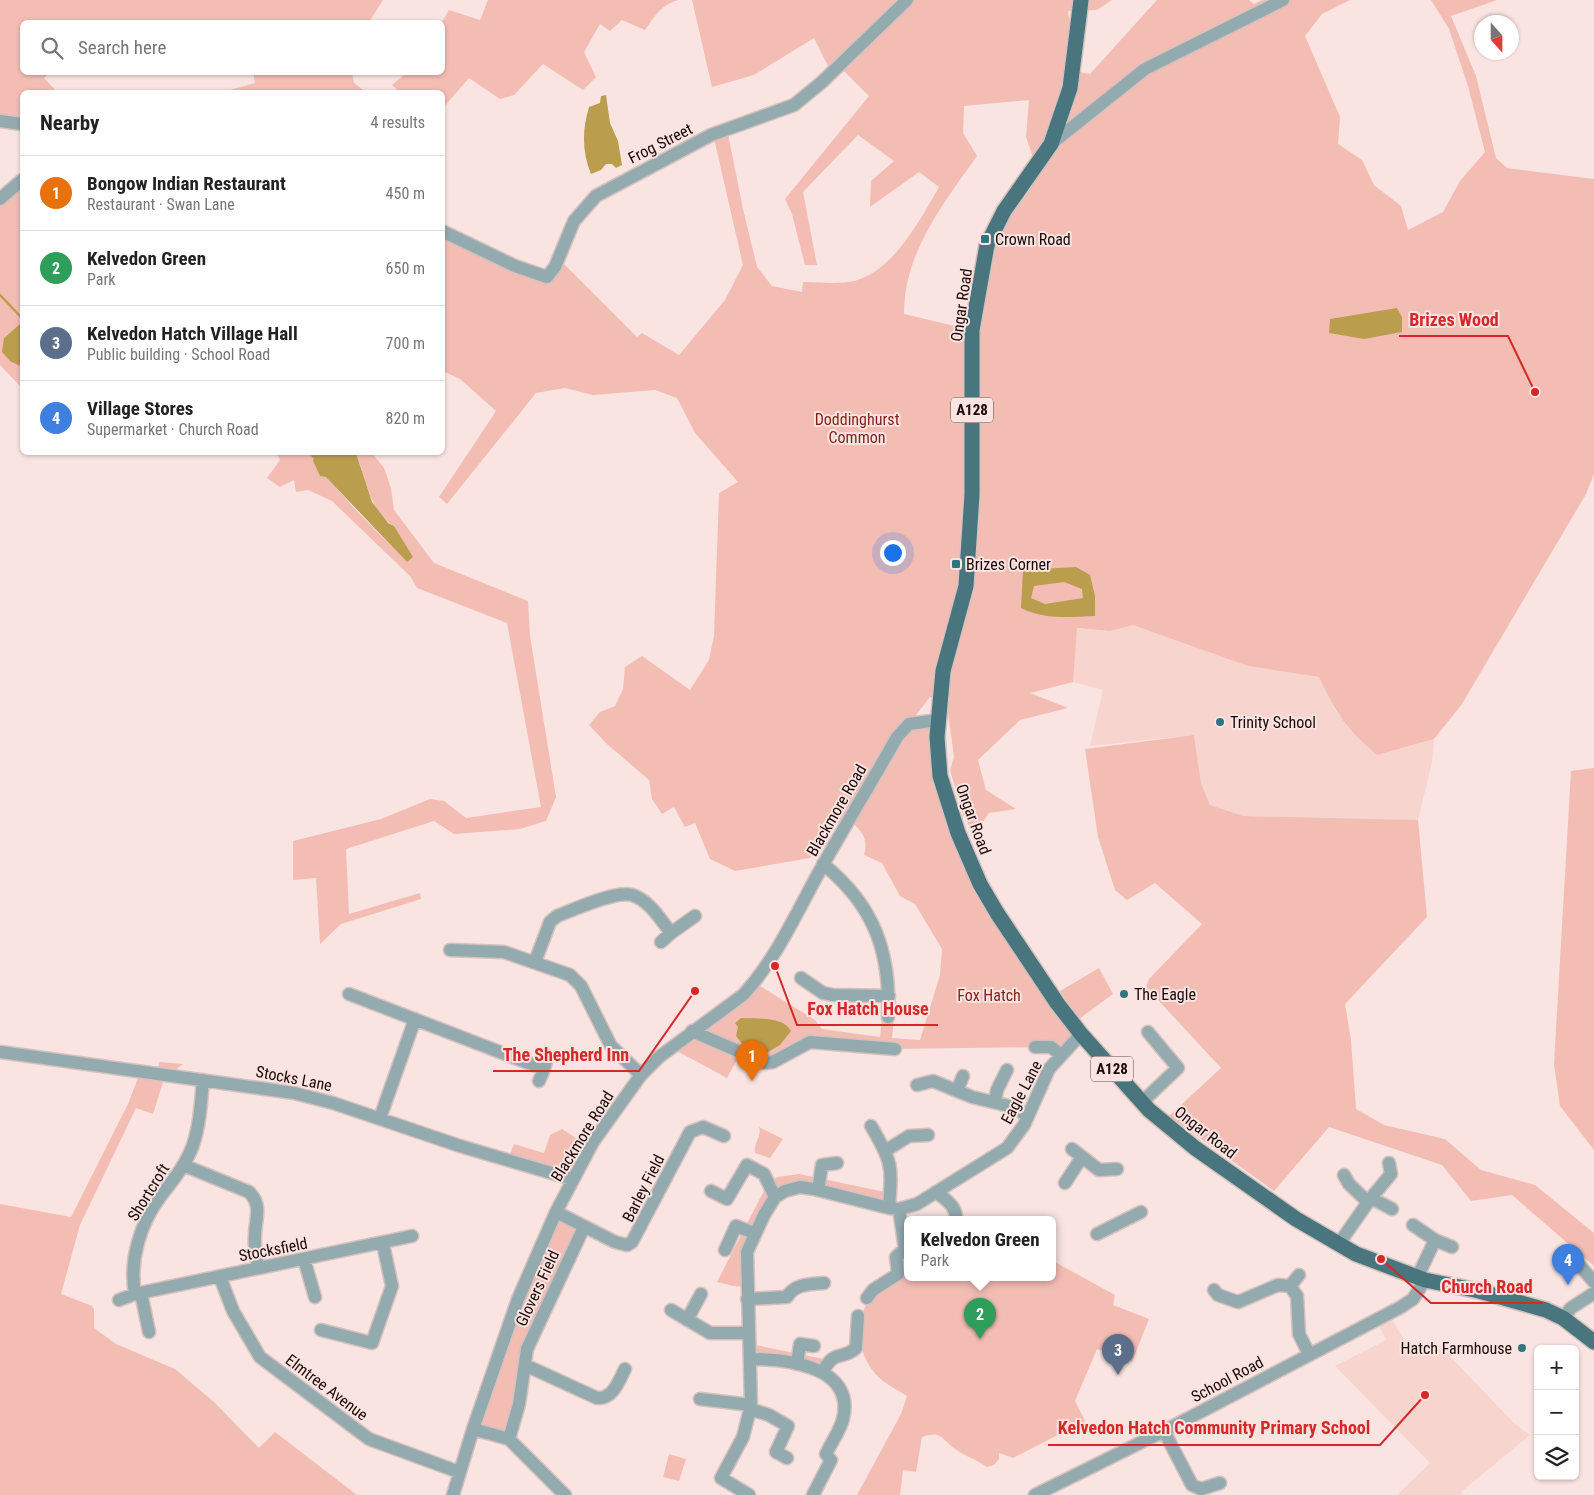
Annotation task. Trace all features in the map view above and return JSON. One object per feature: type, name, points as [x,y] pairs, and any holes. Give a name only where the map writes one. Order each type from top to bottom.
[{"type":"main road","name":"Ongar Road","points":[[1081,0],[1070,88],[1062,113],[1051,144],[1004,211],[988,245],[972,330],[972,494],[966,586],[943,671],[937,737],[940,776],[948,805],[969,861],[1002,920],[1057,1003],[1081,1034],[1142,1102],[1195,1148],[1296,1219],[1338,1245],[1421,1279],[1513,1299],[1563,1318],[1594,1342]]},
{"type":"street","name":"Frog Street","points":[[445,232],[515,266],[547,277],[555,267],[574,221],[596,196],[711,135],[794,105],[822,82],[907,0]]},
{"type":"street","points":[[1051,144],[1145,69],[1283,0]]},
{"type":"street","points":[[1062,113],[1076,124]]},
{"type":"street","points":[[0,121],[20,124]]},
{"type":"street","points":[[0,199],[20,182]]},
{"type":"street","name":"Blackmore Road","points":[[453,1495],[473,1428],[518,1299],[556,1212],[593,1142],[641,1075],[692,1031],[743,995],[754,983],[769,963],[823,864],[898,737],[909,724],[938,720]]},
{"type":"street","points":[[823,864],[856,896],[870,916],[887,968],[888,1017]]},
{"type":"street","points":[[535,962],[550,922],[557,916],[613,896],[631,894],[642,900],[672,933]]},
{"type":"street","points":[[661,942],[695,916]]},
{"type":"street","points":[[450,950],[504,952],[570,975],[581,986],[611,1046],[641,1075]]},
{"type":"street","points":[[801,978],[823,993],[833,995],[889,996]]},
{"type":"street","points":[[349,994],[543,1071]]},
{"type":"street","points":[[380,1118],[415,1019]]},
{"type":"street","points":[[692,1031],[765,1063],[773,1062],[810,1042],[895,1049]]},
{"type":"street","points":[[1142,1102],[1178,1068],[1148,1032]]},
{"type":"street","name":"Eagle Lane","points":[[894,1209],[917,1204],[1006,1148],[1028,1116],[1049,1069],[1081,1034]]},
{"type":"street","points":[[1035,1047],[1051,1047],[1061,1055]]},
{"type":"street","name":"Stocks Lane","points":[[0,1052],[294,1093],[333,1102],[572,1180]]},
{"type":"street","points":[[995,1102],[997,1090],[1008,1070]]},
{"type":"street","points":[[957,1091],[963,1076]]},
{"type":"street","name":"Shortcroft","points":[[138,1294],[133,1267],[140,1235],[160,1197],[183,1165],[197,1129],[204,1080]]},
{"type":"street","points":[[917,1086],[933,1081],[957,1091],[1013,1107],[1028,1116]]},
{"type":"street","points":[[871,1126],[885,1150],[892,1172],[894,1209],[904,1245]]},
{"type":"street","name":"Barley Field","points":[[556,1212],[621,1244],[632,1242],[690,1132],[703,1127],[724,1136]]},
{"type":"street","points":[[885,1150],[910,1136],[928,1135]]},
{"type":"street","points":[[1072,1149],[1099,1170],[1117,1169]]},
{"type":"street","points":[[1065,1183],[1082,1157]]},
{"type":"street","points":[[822,1191],[822,1165],[838,1163]]},
{"type":"street","points":[[1338,1245],[1391,1174],[1389,1163]]},
{"type":"street","name":"Shortcroft","points":[[183,1165],[249,1192],[254,1197],[259,1213],[255,1234],[258,1267]]},
{"type":"street","points":[[712,1191],[727,1198],[747,1165],[764,1174],[775,1197]]},
{"type":"street","points":[[1344,1175],[1349,1184],[1370,1200],[1392,1209]]},
{"type":"street","points":[[749,1495],[721,1478],[743,1438],[750,1407],[747,1252],[754,1233],[775,1197],[785,1191],[800,1187],[894,1209]]},
{"type":"street","points":[[936,1192],[953,1206],[956,1216]]},
{"type":"street","points":[[1097,1234],[1141,1212]]},
{"type":"street","points":[[1413,1225],[1435,1240],[1452,1247]]},
{"type":"street","points":[[725,1250],[736,1226],[754,1233]]},
{"type":"street","name":"Glovers Field","points":[[509,1439],[519,1404],[527,1349],[584,1227]]},
{"type":"street","name":"Stocksfield","points":[[119,1300],[258,1267],[383,1244],[412,1236]]},
{"type":"street","name":"School Road","points":[[1035,1495],[1164,1431],[1413,1299],[1435,1240]]},
{"type":"street","points":[[321,1330],[372,1343],[392,1286],[383,1244]]},
{"type":"street","points":[[867,1298],[873,1290],[898,1274],[896,1257],[904,1250]]},
{"type":"street","points":[[1568,1253],[1594,1282]]},
{"type":"street","points":[[304,1259],[314,1297]]},
{"type":"street","points":[[1290,1286],[1299,1275]]},
{"type":"street","name":"Elmtree Avenue","points":[[220,1277],[233,1311],[260,1357],[369,1439],[459,1472]]},
{"type":"street","points":[[747,1300],[787,1297],[793,1289],[824,1283]]},
{"type":"street","points":[[1214,1290],[1218,1295],[1238,1302],[1278,1284],[1290,1286],[1297,1296],[1297,1329],[1309,1354]]},
{"type":"street","points":[[1563,1318],[1571,1308],[1594,1293]]},
{"type":"street","points":[[138,1294],[149,1332]]},
{"type":"street","points":[[687,1320],[701,1294]]},
{"type":"street","points":[[671,1310],[710,1332],[749,1334]]},
{"type":"street","points":[[823,1371],[829,1360],[835,1355],[856,1348],[858,1316]]},
{"type":"street","points":[[797,1364],[800,1344],[814,1346]]},
{"type":"street","points":[[750,1359],[768,1359],[823,1371],[832,1379],[842,1395],[843,1419],[826,1454],[831,1460],[813,1495]]},
{"type":"street","points":[[525,1365],[591,1395],[602,1398],[607,1397],[615,1388],[625,1369]]},
{"type":"street","points":[[700,1399],[750,1407],[788,1426],[776,1452],[787,1458]]},
{"type":"street","points":[[473,1428],[509,1439],[565,1495]]},
{"type":"street","points":[[1164,1431],[1192,1485],[1201,1489],[1220,1483]]},
{"type":"shaded area","points":[[606,95],[610,123],[618,141],[622,165],[616,168],[612,164],[606,164],[601,170],[591,174],[584,141],[587,116],[589,107],[600,103],[601,96]]},
{"type":"shaded area","points":[[1397,308],[1402,317],[1402,332],[1364,339],[1329,333],[1330,319]]},
{"type":"shaded area","points":[[20,324],[20,366],[10,361],[2,352],[4,338]]},
{"type":"shaded area","points":[[314,455],[357,455],[372,502],[388,523],[394,526],[413,557],[407,562],[326,477],[320,476],[313,461]]},
{"type":"shaded area","points":[[1076,567],[1090,575],[1095,596],[1095,616],[1048,616],[1021,608],[1023,570]],"holes":[[[1064,582],[1082,589],[1083,598],[1045,604],[1031,598],[1034,586]]]},
{"type":"shaded area","name":"Trinity School","points":[[1138,623],[1248,666],[1319,677],[1335,710],[1377,755],[1434,739],[1432,762],[1418,820],[1243,816],[1210,805],[1201,783],[1194,735],[1090,746],[1103,690],[1073,682],[1076,628],[1110,631]]},
{"type":"shaded area","points":[[741,1018],[776,1021],[787,1026],[791,1031],[780,1045],[768,1052],[743,1045],[736,1036],[738,1027],[735,1023]]},
{"type":"shaded area","points":[[1390,1317],[1414,1356],[1442,1348],[1515,1424],[1530,1435],[1461,1492],[1463,1495],[1397,1495],[1430,1463],[1335,1366],[1386,1340],[1378,1324]]},
{"type":"green space","points":[[0,0],[383,0],[370,20],[20,20],[20,75],[48,75],[44,78],[55,90],[20,90],[20,124],[0,121]]},
{"type":"green space","points":[[488,0],[678,0],[663,8],[645,30],[622,20],[610,31],[600,24],[584,52],[596,77],[583,90],[543,64],[514,95],[500,99],[469,78],[445,106],[445,90],[398,90],[392,85],[404,75],[445,75],[445,20],[443,20],[449,10],[480,20]]},
{"type":"green space","points":[[692,0],[1112,0],[1097,10],[1068,11],[1070,24],[1067,70],[1090,74],[1157,0],[1249,0],[1254,4],[1262,0],[1350,0],[1322,14],[1305,36],[1340,117],[1338,144],[1362,160],[1374,185],[1401,206],[1408,230],[1443,212],[1460,181],[1485,152],[1468,86],[1449,29],[1431,0],[1497,0],[1451,16],[1476,76],[1496,158],[1507,168],[1594,179],[1594,474],[1586,494],[1462,704],[1434,739],[1377,755],[1357,737],[1343,720],[1319,677],[1248,666],[1133,625],[1110,631],[1077,628],[1073,682],[1030,693],[1068,708],[1020,720],[978,760],[986,790],[1016,809],[989,813],[974,834],[963,815],[950,770],[954,757],[946,698],[930,697],[909,724],[938,720],[937,737],[969,861],[1081,1034],[1061,1055],[1044,1047],[895,1049],[817,1043],[773,1062],[741,1052],[727,1078],[675,1050],[692,1041],[710,1038],[708,1027],[760,986],[815,1020],[822,1029],[880,1037],[882,1017],[894,1018],[892,1038],[920,1040],[940,975],[942,949],[915,904],[900,896],[882,863],[864,855],[865,839],[857,827],[849,820],[836,823],[810,858],[735,871],[710,859],[695,823],[685,827],[674,807],[662,814],[652,799],[649,780],[607,744],[589,725],[600,712],[615,706],[623,689],[625,667],[642,656],[690,690],[709,660],[714,636],[719,493],[738,482],[695,433],[677,398],[655,390],[593,395],[565,388],[536,393],[447,504],[439,497],[496,411],[460,379],[445,372],[445,232],[547,277],[558,258],[637,337],[642,333],[679,355],[725,300],[743,265],[713,134],[727,129],[757,267],[772,286],[802,292],[803,282],[844,283],[864,278],[891,258],[903,245],[939,187],[919,172],[870,207],[871,181],[894,161],[858,135],[803,192],[817,265],[805,265],[792,214],[785,199],[869,96],[836,63],[829,68],[814,38],[754,75],[712,87]],"holes":[[[1029,100],[1026,137],[1034,160],[987,245],[978,298],[980,332],[904,314],[906,291],[918,249],[951,192],[977,156],[963,133],[964,106]]]},
{"type":"green space","points":[[254,75],[352,75],[354,83],[363,90],[230,90],[255,83]]},
{"type":"green space","points":[[20,182],[20,324],[4,338],[20,365],[20,386],[0,365],[0,199]]},
{"type":"green space","points":[[278,455],[314,455],[313,461],[354,508],[407,562],[394,526],[379,512],[369,493],[357,455],[374,455],[384,468],[391,488],[394,510],[434,563],[528,601],[530,636],[556,797],[546,821],[520,829],[454,834],[434,821],[346,849],[349,914],[420,893],[421,899],[341,924],[320,944],[316,878],[293,880],[293,841],[381,819],[430,799],[444,801],[466,818],[541,807],[507,623],[417,588],[410,576],[332,501],[308,490],[296,492],[294,480],[280,487],[267,478],[280,460]]},
{"type":"green space","points":[[1194,735],[1201,783],[1210,805],[1243,816],[1418,820],[1427,917],[1345,1004],[1351,1040],[1356,1109],[1384,1125],[1445,1139],[1481,1170],[1535,1185],[1594,1233],[1594,1266],[1512,1195],[1471,1201],[1442,1165],[1329,1127],[1274,1191],[1169,1116],[1221,1068],[1146,987],[1149,979],[1202,924],[1155,883],[1127,900],[1115,890],[1098,837],[1085,749]]},
{"type":"green space","points":[[1594,768],[1594,1150],[1560,1106],[1554,1064],[1571,771]]},
{"type":"green space","points":[[1099,968],[1113,994],[1079,1019],[1060,991]]},
{"type":"green space","points":[[159,1062],[183,1064],[164,1079],[153,1114],[136,1108],[80,1225],[61,1294],[92,1306],[94,1309],[94,1328],[116,1344],[175,1369],[214,1402],[259,1448],[275,1432],[357,1495],[0,1495],[0,1204],[71,1217],[128,1104],[143,1065],[158,1067]]},
{"type":"green space","points":[[759,1127],[783,1139],[770,1158],[755,1153],[755,1146],[760,1131]]},
{"type":"green space","points":[[562,1129],[590,1147],[572,1179],[508,1160],[514,1144],[544,1153],[550,1135]]},
{"type":"green space","points":[[799,1174],[890,1193],[889,1208],[785,1191],[754,1233],[747,1287],[717,1282],[769,1181],[778,1177]]},
{"type":"green space","points":[[556,1212],[584,1227],[527,1349],[509,1439],[473,1429]]},
{"type":"green space","points":[[1056,1263],[1115,1295],[1113,1305],[1149,1319],[1132,1362],[1097,1349],[1075,1401],[1085,1421],[1013,1458],[999,1453],[999,1459],[994,1465],[987,1467],[959,1451],[938,1435],[922,1437],[916,1472],[903,1470],[900,1495],[857,1495],[901,1414],[907,1396],[880,1379],[873,1371],[865,1357],[860,1342],[860,1327],[863,1313],[869,1300],[878,1289],[891,1281],[904,1277],[904,1281],[1056,1281]]},
{"type":"green space","points":[[750,1344],[829,1360],[823,1371],[751,1359]]},
{"type":"green space","points":[[669,1454],[686,1459],[679,1481],[663,1477]]},
{"type":"waterway","points":[[0,295],[20,316]]},
{"type":"place","name":"Crown Road","points":[[985,239]]},
{"type":"place","name":"Brizes Wood","points":[[1535,392]]},
{"type":"place","name":"Brizes Corner","points":[[956,564]]},
{"type":"place","name":"Trinity School","points":[[1220,722]]},
{"type":"place","name":"Fox Hatch House","points":[[775,966]]},
{"type":"place","name":"The Shepherd Inn","points":[[695,991]]},
{"type":"place","name":"The Eagle","points":[[1124,994]]},
{"type":"place","name":"Bongow Indian Restaurant","points":[[752,1081]]},
{"type":"place","name":"Church Road","points":[[1381,1259]]},
{"type":"place","name":"Village Stores","points":[[1568,1285]]},
{"type":"place","name":"Kelvedon Green","points":[[980,1339]]},
{"type":"place","name":"Hatch Farmhouse","points":[[1522,1348]]},
{"type":"place","name":"Kelvedon Hatch Village Hall","points":[[1118,1375]]},
{"type":"place","name":"Kelvedon Hatch Community Primary School","points":[[1425,1395]]},
{"type":"park label","name":"Doddinghurst Common","points":[[857,428]]},
{"type":"park label","name":"Fox Hatch","points":[[989,995]]}]
